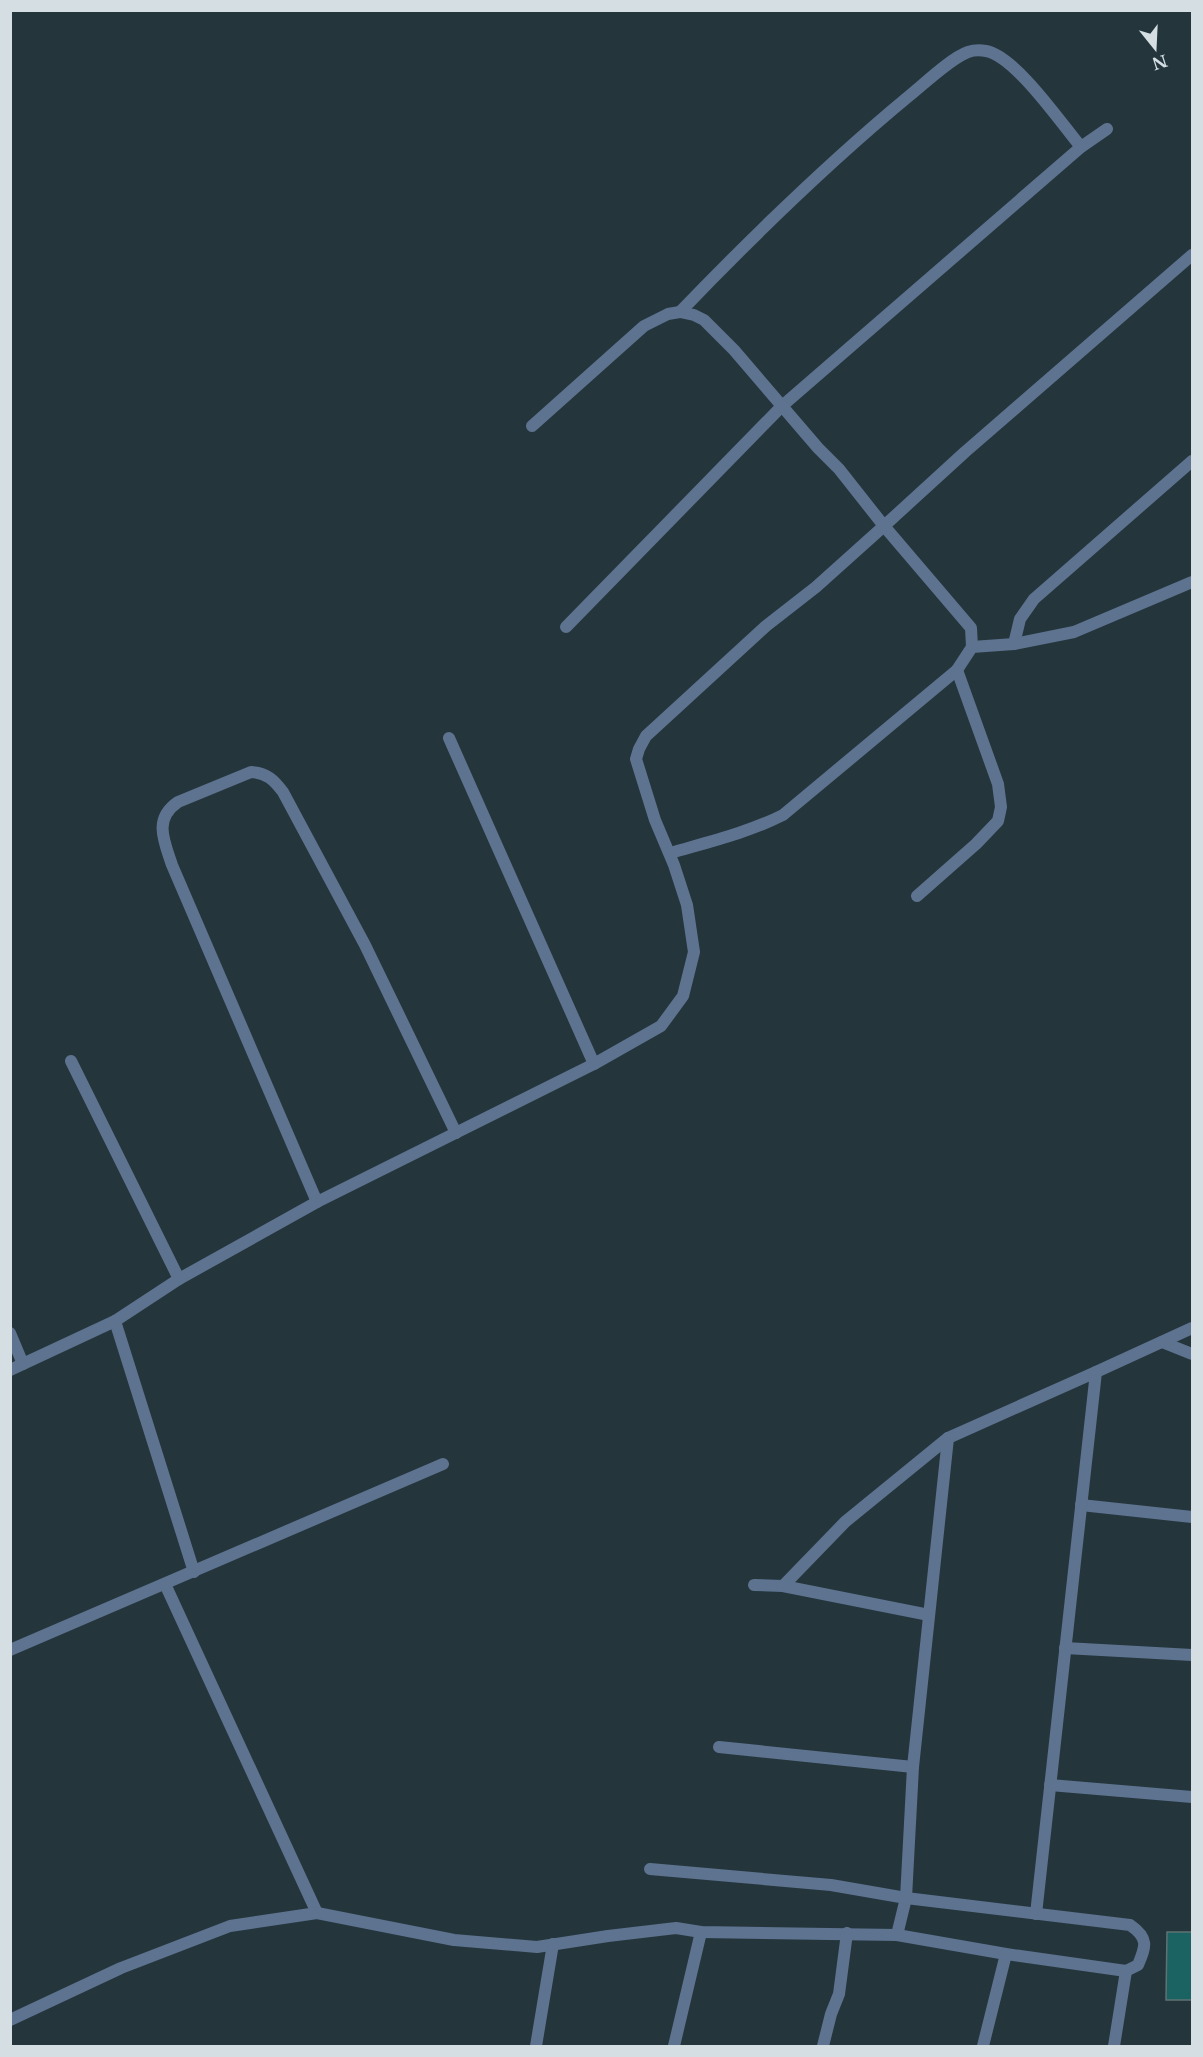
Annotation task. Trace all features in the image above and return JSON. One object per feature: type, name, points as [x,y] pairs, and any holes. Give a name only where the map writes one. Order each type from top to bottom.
[{"type":"street","points":[[680,312],[747,242],[869,129],[950,63],[967,52],[989,51],[1014,67],[1081,147]]},
{"type":"street","points":[[566,627],[782,406],[1081,147],[1107,129]]},
{"type":"street","points":[[10,1370],[115,1321],[179,1280],[317,1202],[594,1065],[662,1026],[683,996],[694,952],[687,905],[670,853],[655,820],[636,759],[646,736],[766,626],[816,587],[965,453],[1192,255]]},
{"type":"street","points":[[532,426],[644,326],[668,314],[680,312],[694,315],[704,320],[734,350],[839,469],[971,628],[972,647],[957,670],[783,815],[761,826],[670,853]]},
{"type":"street","points":[[1014,644],[1020,619],[1034,599],[1192,461]]},
{"type":"street","points":[[972,647],[1014,644],[1074,632],[1192,582]]},
{"type":"street","points":[[916,896],[976,844],[998,821],[1001,807],[998,784],[957,670]]},
{"type":"street","points":[[449,738],[594,1065]]},
{"type":"street","points":[[317,1202],[171,865],[162,827],[167,809],[178,802],[251,772],[263,773],[274,780],[283,792],[365,945],[456,1133]]},
{"type":"street","points":[[71,1061],[179,1280]]},
{"type":"street","points":[[115,1321],[194,1572]]},
{"type":"street","points":[[783,1586],[845,1522],[948,1438],[1192,1328]]},
{"type":"street","points":[[10,1332],[24,1364]]},
{"type":"street","points":[[1162,1342],[1192,1353]]},
{"type":"street","points":[[1036,1914],[1096,1372]]},
{"type":"street","points":[[897,1935],[906,1898],[913,1767],[948,1438]]},
{"type":"street","points":[[10,1650],[443,1464]]},
{"type":"street","points":[[1081,1505],[1192,1517]]},
{"type":"street","points":[[165,1584],[317,1913]]},
{"type":"street","points":[[754,1585],[783,1586],[929,1615]]},
{"type":"street","points":[[1065,1648],[1192,1655]]},
{"type":"street","points":[[719,1747],[913,1767]]},
{"type":"street","points":[[1050,1785],[1192,1797]]},
{"type":"street","points":[[10,2020],[121,1968],[230,1926],[317,1913],[454,1940],[537,1947],[676,1928],[701,1932],[897,1935],[1006,1954],[1126,1971],[1138,1965],[1144,1952],[1145,1941],[1139,1931],[1130,1925],[906,1898],[831,1885],[650,1869]]},
{"type":"street","points":[[674,2046],[701,1932]]},
{"type":"street","points":[[823,2046],[839,1994],[847,1933]]},
{"type":"street","points":[[536,2046],[553,1944]]},
{"type":"street","points":[[983,2046],[1006,1954]]},
{"type":"street","points":[[1114,2046],[1126,1971]]},
{"type":"building","points":[[1167,1932],[1192,1932],[1192,2000],[1166,2000]]}]
